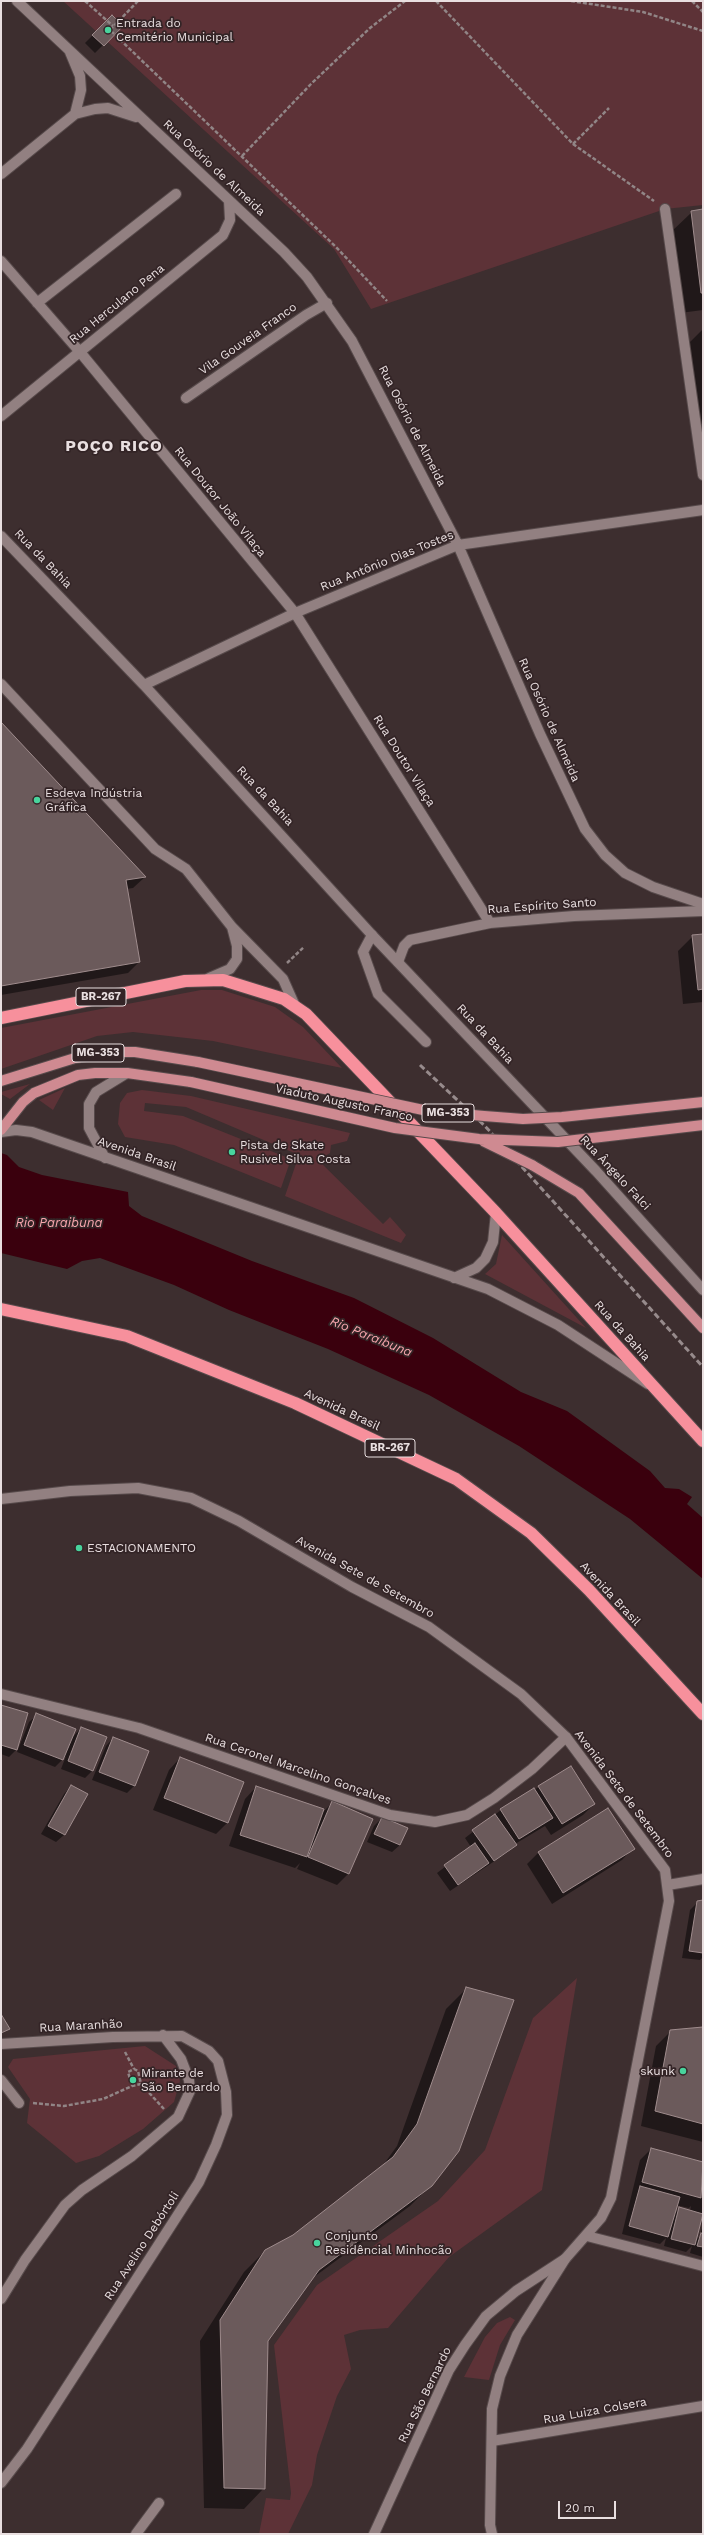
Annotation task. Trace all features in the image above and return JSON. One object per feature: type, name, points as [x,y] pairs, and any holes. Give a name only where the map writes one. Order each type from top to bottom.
[{"type":"highway","name":"BR-267","points":[[1,1018],[185,981],[202,980],[223,980],[248,986],[284,999],[295,1006]]},
{"type":"highway","name":"Rua da Bahia","points":[[295,1006],[306,1014],[496,1213],[654,1388]]},
{"type":"highway","name":"Avenida Brasil","points":[[1,1309],[114,1331],[295,1403],[456,1479],[531,1533],[589,1590],[703,1714]]},
{"type":"highway","name":"Avenida Brasil","points":[[654,1388],[703,1441]]},
{"type":"main road","name":"Viaduto Augusto Franco","points":[[1,1081],[75,1058],[109,1052],[135,1052],[198,1062],[428,1111],[484,1116],[523,1119],[562,1117],[703,1102]]},
{"type":"main road","name":"Viaduto Augusto Franco","points":[[1,1131],[23,1102],[50,1085],[78,1075],[95,1073],[127,1073],[191,1082],[395,1128],[479,1139],[558,1142],[703,1125]]},
{"type":"main road","points":[[479,1139],[532,1165],[579,1193],[703,1328]]},
{"type":"street","name":"Rua Osório de Almeida","points":[[17,1],[284,252],[326,303],[352,341],[375,382],[458,545],[540,734],[585,829],[605,855],[625,873],[653,887],[703,904]]},
{"type":"street","points":[[68,48],[80,76],[81,90],[74,114]]},
{"type":"street","points":[[1,174],[74,114],[95,109],[108,108],[143,120]]},
{"type":"street","points":[[37,302],[176,194]]},
{"type":"street","name":"Rua Herculano Pena","points":[[1,416],[223,235],[230,220],[229,201]]},
{"type":"street","points":[[665,209],[703,475]]},
{"type":"street","name":"Rua Doutor João Vilaça","points":[[1,261],[80,352],[295,613]]},
{"type":"street","name":"Vila Gouveia Franco","points":[[186,398],[306,315],[326,303]]},
{"type":"street","name":"Rua Antônio Dias Tostes","points":[[144,685],[295,613],[458,545],[703,510]]},
{"type":"street","name":"Rua da Bahia","points":[[1,536],[144,685],[372,935],[506,1077]]},
{"type":"street","name":"Rua Doutor Vilaça","points":[[295,613],[490,923]]},
{"type":"street","points":[[1,684],[155,849],[186,869],[232,927],[283,979],[295,1006]]},
{"type":"street","name":"Rua Espírito Santo","points":[[398,962],[404,946],[410,940],[490,923],[574,916],[703,911]]},
{"type":"street","points":[[202,980],[230,970],[237,959],[237,946],[232,927]]},
{"type":"street","points":[[372,935],[363,952],[378,994],[426,1042]]},
{"type":"street","points":[[105,1158],[88,1128],[89,1104],[96,1092],[127,1073]]},
{"type":"street","name":"Rua Ângelo Falci","points":[[506,1077],[596,1171],[703,1290]]},
{"type":"street","name":"Avenida Brasil","points":[[1,1131],[16,1130],[32,1132],[488,1289],[518,1303],[602,1353],[654,1388]]},
{"type":"street","points":[[454,1278],[476,1268],[485,1259],[493,1242],[496,1213]]},
{"type":"street","name":"Avenida Sete de Setembro","points":[[1,1499],[70,1491],[138,1488],[191,1498],[239,1522],[352,1587],[429,1627],[521,1694],[566,1737],[665,1870],[669,1901],[611,2198],[601,2218],[587,2236],[565,2259],[517,2335],[507,2356],[492,2409],[490,2525],[492,2534]]},
{"type":"street","name":"Rua Ceronel Marcelino Gonçalves","points":[[1,1694],[139,1728],[390,1815],[435,1822],[467,1815],[494,1798],[532,1769],[566,1737]]},
{"type":"street","points":[[668,1884],[703,1879]]},
{"type":"street","points":[[1,2299],[24,2260],[65,2206],[82,2190],[132,2156],[175,2120],[184,2106],[190,2091],[189,2080],[181,2059],[163,2035]]},
{"type":"street","name":"Rua Maranhão","points":[[1,2044],[163,2035]]},
{"type":"street","name":"Rua Avelino Debórtoli","points":[[1,2483],[28,2449],[199,2182],[216,2145],[227,2115],[226,2092],[218,2061],[209,2051],[182,2036],[163,2035]]},
{"type":"street","points":[[1,2080],[19,2103]]},
{"type":"street","points":[[587,2236],[703,2266]]},
{"type":"street","name":"Rua São Bernardo","points":[[374,2534],[449,2370],[464,2345],[486,2316],[516,2291],[565,2259]]},
{"type":"street","name":"Rua Luiza Colsera","points":[[492,2442],[703,2406]]},
{"type":"street","points":[[136,2534],[159,2503]]},
{"type":"path","points":[[85,1],[113,26]]},
{"type":"path","points":[[138,1],[110,30],[336,247],[386,301]]},
{"type":"path","points":[[242,156],[311,84],[370,28],[405,1]]},
{"type":"path","points":[[436,1],[572,144],[665,209]]},
{"type":"path","points":[[571,1],[643,12],[703,31]]},
{"type":"path","points":[[692,1],[703,12]]},
{"type":"path","points":[[572,144],[609,108]]},
{"type":"path","points":[[129,2058],[134,2069],[138,2071],[141,2084],[175,2120]]},
{"type":"path","points":[[132,2086],[128,2072],[134,2069]]},
{"type":"path","points":[[19,2103],[44,2102],[64,2106],[86,2103],[103,2099],[132,2086],[141,2084]]},
{"type":"shaded area","points":[[63,1],[703,1],[703,205],[665,209],[371,309],[334,249]]},
{"type":"shaded area","points":[[201,990],[222,990],[275,1007],[303,1027],[342,1068],[213,1041],[133,1032],[97,1036],[1,1069],[1,1028]]},
{"type":"shaded area","points":[[30,1084],[10,1099],[1,1094],[1,1092]]},
{"type":"shaded area","points":[[65,1088],[53,1110],[39,1100]]},
{"type":"shaded area","points":[[142,1090],[191,1096],[350,1133],[347,1141],[331,1145],[330,1153],[318,1160],[383,1224],[390,1217],[406,1235],[401,1243],[285,1196],[299,1155],[186,1107],[145,1103],[144,1111],[183,1116],[291,1159],[281,1188],[174,1145],[125,1137],[118,1124],[120,1103],[127,1093]]},
{"type":"shaded area","points":[[502,1235],[586,1328],[485,1274],[496,1264]]},
{"type":"shaded area","points":[[577,1978],[542,2190],[449,2257],[388,2328],[360,2330],[344,2335],[351,2369],[337,2396],[317,2455],[312,2485],[288,2534],[259,2534],[266,2498],[290,2500],[291,2493],[274,2345],[317,2285],[438,2201],[485,2150],[533,2018]]},
{"type":"shaded area","points":[[145,2046],[176,2066],[180,2081],[174,2102],[143,2129],[99,2156],[76,2163],[27,2123],[30,2099],[8,2067],[13,2059]]},
{"type":"shaded area","points":[[510,2317],[515,2320],[500,2345],[489,2380],[464,2377],[485,2337],[497,2323]]},
{"type":"water","name":"Rio Paraibuna","points":[[1,1153],[7,1155],[19,1167],[42,1175],[128,1192],[129,1206],[142,1216],[252,1261],[354,1298],[433,1338],[521,1392],[567,1411],[650,1471],[665,1488],[679,1489],[692,1497],[687,1504],[703,1518],[703,1579],[630,1519],[519,1446],[429,1395],[328,1349],[229,1310],[174,1285],[100,1258],[82,1261],[67,1269],[1,1253]]},
{"type":"building","name":"Entrada do Cemitério Municipal","points":[[112,15],[123,26],[104,46],[92,35]]},
{"type":"building","points":[[703,209],[703,293],[701,293],[691,211]]},
{"type":"building","name":"Esdeva Indústria Gráfica","points":[[1,722],[146,877],[126,880],[140,962],[1,986]]},
{"type":"building","points":[[703,934],[703,989],[698,990],[692,935]]},
{"type":"building","points":[[1,1705],[28,1713],[17,1750],[1,1745]]},
{"type":"building","points":[[36,1713],[76,1729],[63,1760],[24,1745]]},
{"type":"building","points":[[81,1727],[107,1737],[93,1771],[68,1761]]},
{"type":"building","points":[[113,1737],[149,1751],[135,1786],[99,1772]]},
{"type":"building","points":[[180,1757],[244,1782],[228,1823],[164,1798]]},
{"type":"building","points":[[571,1766],[595,1804],[562,1824],[538,1786]]},
{"type":"building","points":[[71,1785],[88,1794],[65,1835],[48,1826]]},
{"type":"building","points":[[256,1786],[324,1809],[307,1857],[240,1835]]},
{"type":"building","points":[[534,1788],[553,1818],[519,1839],[500,1809]]},
{"type":"building","points":[[332,1801],[373,1819],[349,1874],[308,1857]]},
{"type":"building","points":[[608,1808],[635,1849],[563,1893],[538,1852]]},
{"type":"building","points":[[495,1814],[517,1845],[494,1861],[472,1830]]},
{"type":"building","points":[[382,1817],[408,1828],[400,1845],[374,1834]]},
{"type":"building","points":[[475,1843],[489,1863],[458,1885],[444,1865]]},
{"type":"building","points":[[703,1900],[703,1953],[689,1951],[697,1901]]},
{"type":"building","name":"Conjunto Residêncial Minhocão","points":[[466,1987],[514,2000],[459,2151],[432,2186],[319,2270],[268,2341],[265,2489],[224,2488],[220,2320],[265,2250],[293,2235],[393,2157],[417,2124]]},
{"type":"building","points":[[1,2014],[10,2029],[1,2033]]},
{"type":"building","name":"skunk","points":[[703,2027],[703,2124],[655,2111],[670,2030]]},
{"type":"building","points":[[651,2148],[703,2162],[701,2198],[642,2182]]},
{"type":"building","points":[[640,2186],[680,2197],[668,2237],[629,2226]]},
{"type":"building","points":[[679,2207],[703,2214],[695,2245],[671,2239]]},
{"type":"building","points":[[701,2233],[703,2234],[703,2247],[697,2246]]},
{"type":"railway","points":[[420,1065],[485,1126],[703,1367]]},
{"type":"place","name":"Entrada do Cemitério Municipal","points":[[108,30]]},
{"type":"place","name":"Esdeva Indústria Gráfica","points":[[37,800]]},
{"type":"place","name":"Pista de Skate Rusivel Silva Costa","points":[[232,1152]]},
{"type":"place","name":"ESTACIONAMENTO","points":[[79,1548]]},
{"type":"place","name":"skunk","points":[[683,2071]]},
{"type":"place","name":"Mirante de São Bernardo","points":[[133,2080]]},
{"type":"place","name":"Conjunto Residêncial Minhocão","points":[[317,2243]]},
{"type":"district","name":"POÇO RICO","points":[[114,446]]}]
